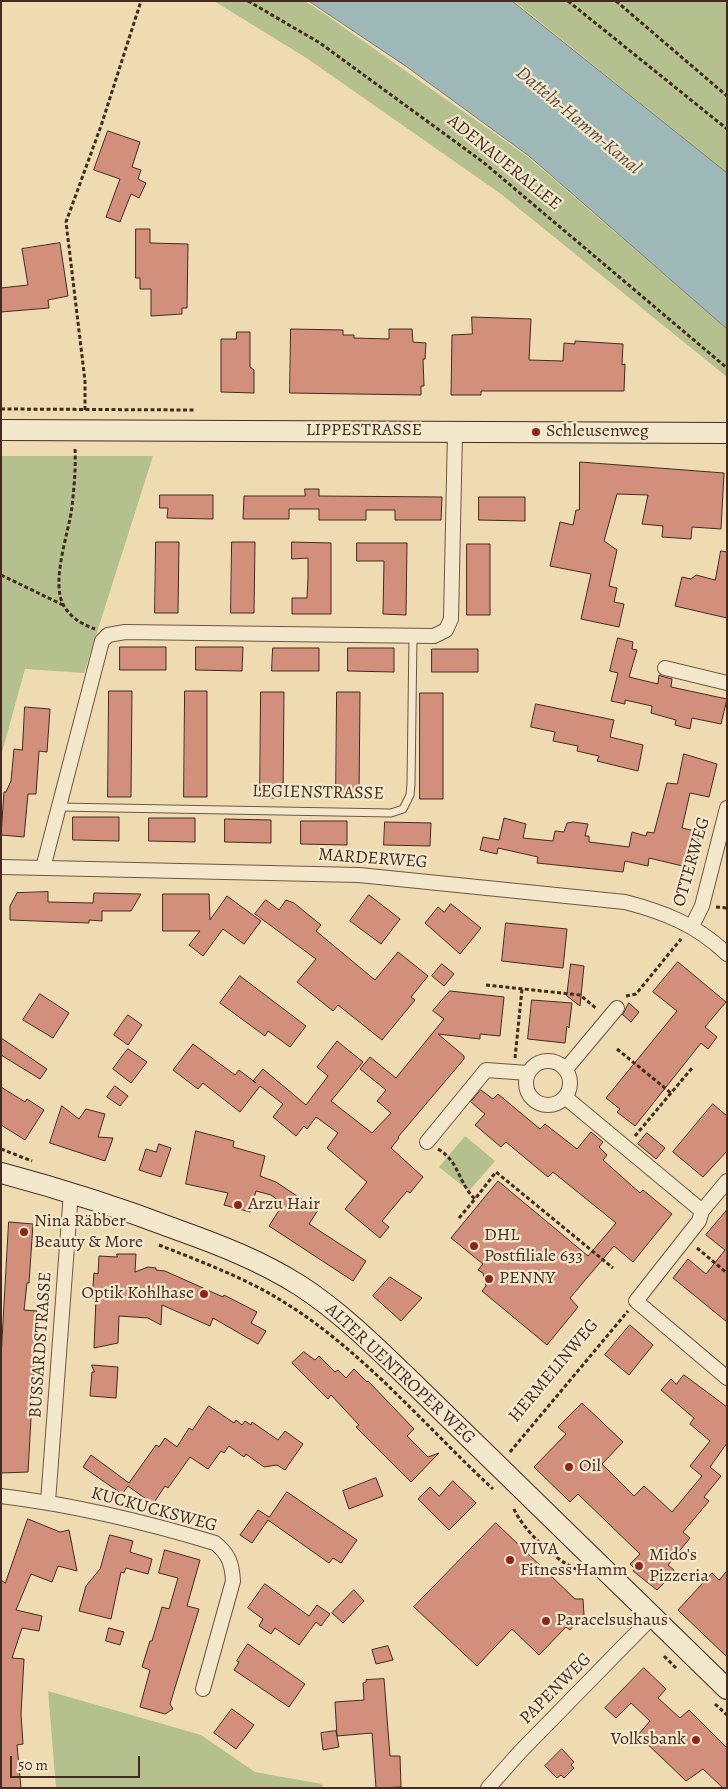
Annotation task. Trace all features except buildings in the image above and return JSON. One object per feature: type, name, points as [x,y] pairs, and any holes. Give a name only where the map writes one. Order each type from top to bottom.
[{"type":"street","name":"LIPPESTRASSE","points":[[1,430],[727,433]]},
{"type":"street","points":[[43,868],[102,642],[108,635],[125,632],[413,636],[441,634],[451,619],[455,432]]},
{"type":"street","points":[[665,668],[727,683]]},
{"type":"street","name":"OTTERWEG","points":[[692,926],[702,906],[727,808]]},
{"type":"street","name":"MARDERWEG","points":[[1,867],[359,874],[625,902],[655,910],[692,926],[727,954]]},
{"type":"street","points":[[566,1069],[612,1013]]},
{"type":"street","points":[[549,1061],[557,1063],[566,1069],[570,1087],[564,1097],[556,1104],[540,1104],[531,1097],[527,1090],[528,1073],[534,1066],[549,1061]]},
{"type":"street","points":[[427,1142],[486,1070],[528,1073]]},
{"type":"street","points":[[564,1097],[702,1212]]},
{"type":"street","name":"ALTER UENTROPER WEG","points":[[1,1173],[71,1192],[243,1254],[299,1285],[370,1342],[406,1376],[652,1617],[720,1696]]},
{"type":"street","points":[[727,1181],[702,1212],[699,1221],[632,1306],[727,1378]]},
{"type":"street","name":"BUSSARDSTRASSE","points":[[48,1502],[71,1192]]},
{"type":"street","points":[[1,1496],[48,1502]]},
{"type":"street","name":"KUCKUCKSWEG","points":[[48,1502],[204,1540],[215,1543],[225,1550],[232,1565],[233,1581],[203,1690]]},
{"type":"street","name":"PAPENWEG","points":[[488,1788],[519,1753],[652,1617]]},
{"type":"lane","name":"LEGIENSTRASSE","points":[[58,807],[391,813],[403,809],[410,795],[411,784],[413,636]]},
{"type":"path","points":[[63,605],[60,592],[60,567],[72,508],[75,448],[85,429],[85,381],[66,222],[101,126],[141,1]]},
{"type":"path","name":"ADENAUERALLEE","points":[[248,1],[320,42],[476,156],[727,368]]},
{"type":"path","points":[[568,1],[727,129]]},
{"type":"path","points":[[616,1],[727,96]]},
{"type":"path","points":[[1,575],[63,605],[83,625],[108,635]]},
{"type":"path","points":[[486,985],[580,995],[612,1013],[627,996],[636,994],[692,926]]},
{"type":"path","points":[[514,1072],[522,989]]},
{"type":"path","points":[[617,1049],[671,1094]]},
{"type":"path","points":[[626,1148],[692,1068]]},
{"type":"path","points":[[427,1142],[449,1156],[470,1194],[475,1199]]},
{"type":"path","points":[[460,1218],[496,1172],[613,1268]]},
{"type":"path","points":[[686,1238],[727,1273]]},
{"type":"path","points":[[151,1241],[217,1268],[287,1303],[350,1351],[498,1494]]},
{"type":"path","name":"HERMELINWEG","points":[[508,1454],[632,1306]]},
{"type":"path","points":[[509,1504],[514,1509],[519,1522],[565,1565],[579,1571]]},
{"type":"path","points":[[662,1654],[681,1672]]},
{"type":"path","points":[[720,1696],[727,1715]]},
{"type":"green space","points":[[214,1],[305,1],[528,157],[727,329],[727,377],[501,194],[308,59]]},
{"type":"green space","points":[[514,1],[727,1],[727,173]]},
{"type":"green space","points":[[1,456],[153,456],[84,673],[25,669],[1,756]]},
{"type":"green space","points":[[465,1136],[495,1161],[469,1191],[439,1167]]},
{"type":"green space","points":[[48,1691],[201,1735],[255,1772],[322,1784],[323,1788],[56,1788]]},
{"type":"water","name":"Datteln-Hamm-Kanal","points":[[309,1],[512,1],[727,173],[727,329],[529,156],[407,67]]},
{"type":"place","name":"Schleusenweg","points":[[536,432]]},
{"type":"place","name":"Arzu Hair","points":[[238,1205]]},
{"type":"place","name":"Nina Räbber Beauty & More","points":[[24,1232]]},
{"type":"place","name":"DHL Postfiliale 633","points":[[474,1246]]},
{"type":"place","name":"PENNY","points":[[489,1279]]},
{"type":"place","name":"Optik Kohlhase","points":[[204,1294]]},
{"type":"place","name":"Oil","points":[[569,1467]]},
{"type":"place","name":"VIVA Fitness Hamm","points":[[510,1560]]},
{"type":"place","name":"Mido's Pizzeria","points":[[639,1566]]},
{"type":"place","name":"Paracelsushaus","points":[[546,1621]]},
{"type":"place","name":"Volksbank","points":[[696,1740]]}]
